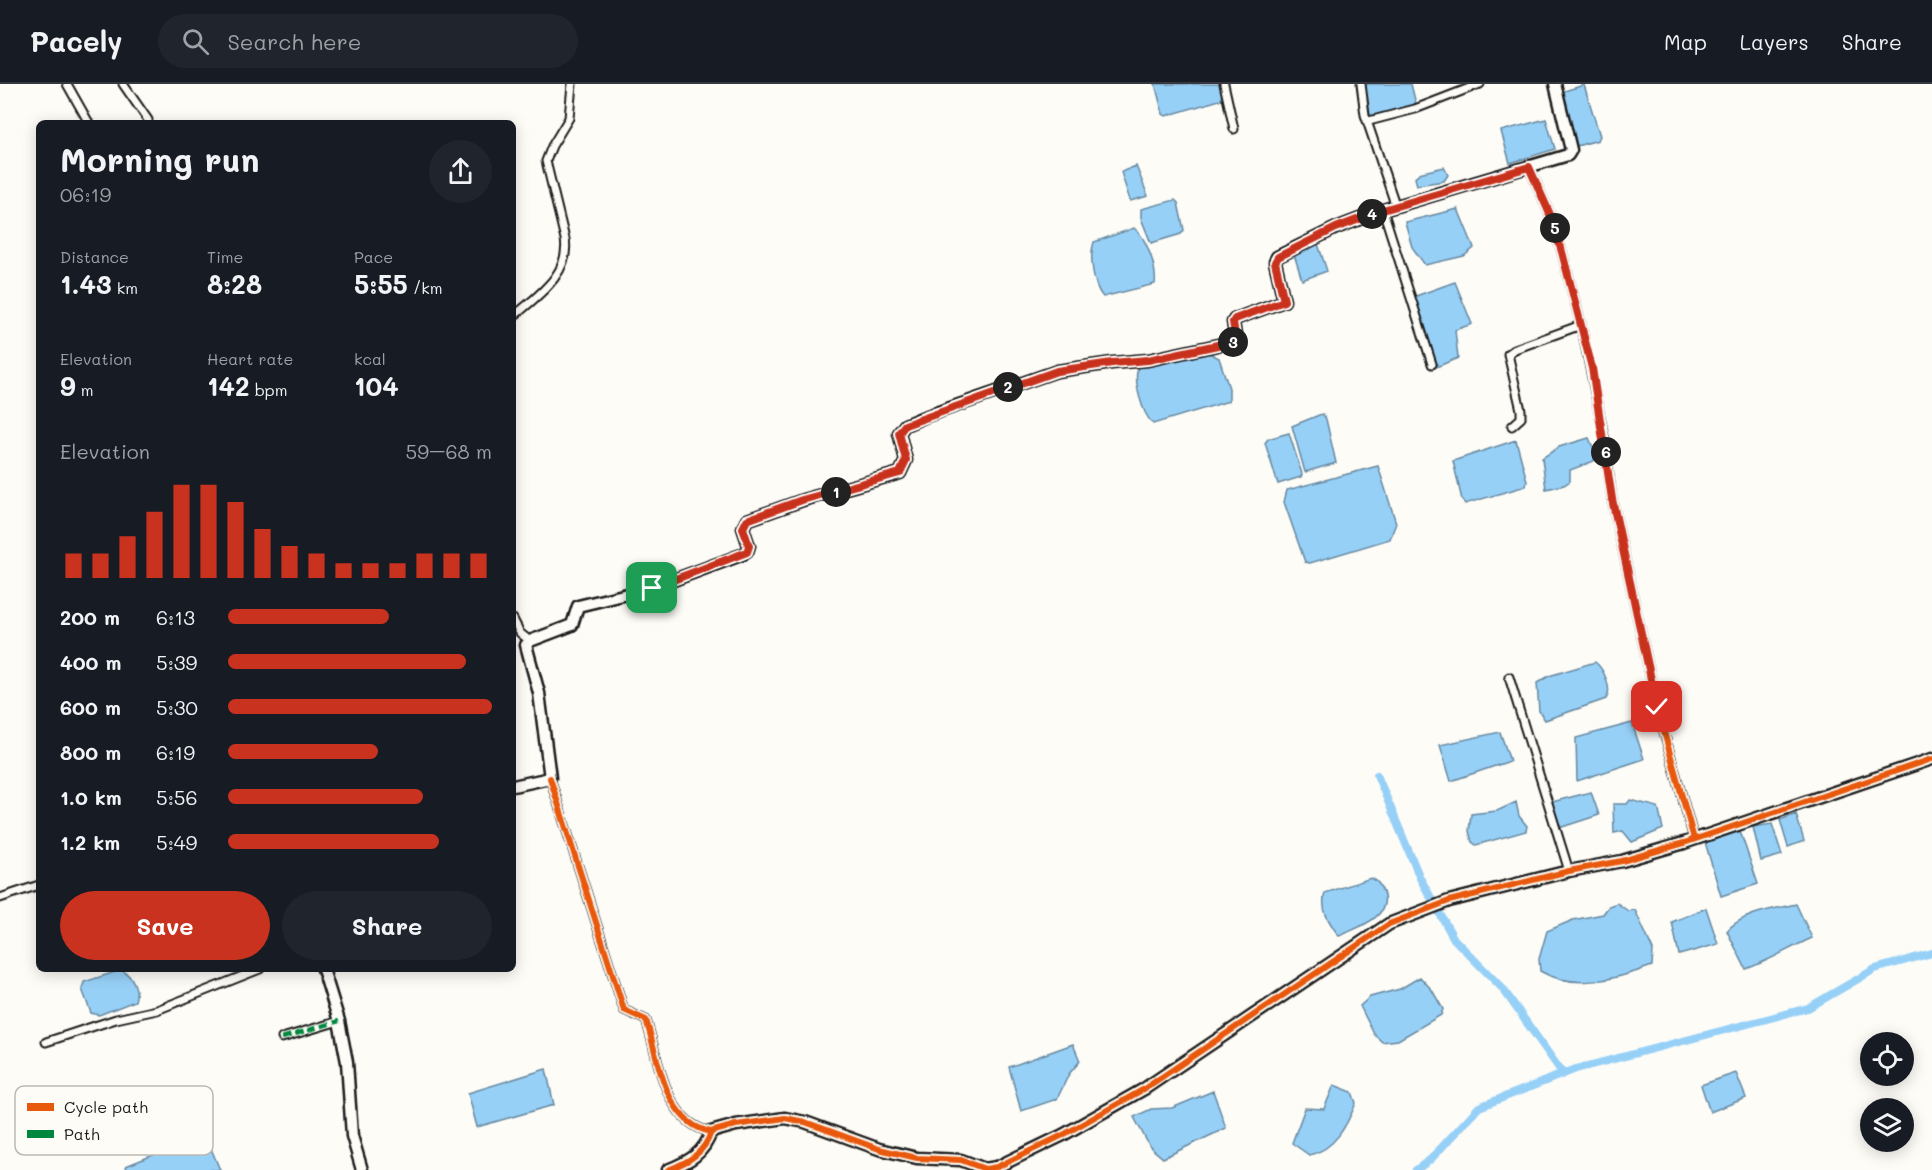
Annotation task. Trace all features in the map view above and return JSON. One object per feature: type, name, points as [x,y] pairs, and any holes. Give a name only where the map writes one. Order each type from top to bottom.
[{"type":"main road","points":[[516,785],[550,778],[539,693],[526,654],[526,645],[530,641],[572,625],[578,606],[586,602],[652,588],[747,552],[749,546],[743,528],[747,520],[802,500],[900,473],[906,460],[899,433],[905,425],[924,417],[1057,371],[1148,360],[1236,341],[1233,322],[1235,319],[1284,301],[1275,262],[1278,257],[1336,228],[1383,210],[1570,153],[1555,84]]},
{"type":"main road","points":[[668,1170],[683,1164],[701,1152],[711,1132],[735,1125],[785,1118],[805,1122],[879,1149],[917,1158],[961,1160],[985,1169],[997,1167],[1063,1135],[1144,1089],[1389,924],[1449,901],[1569,871],[1622,861],[1932,759]]},
{"type":"main road","points":[[324,972],[339,1021],[347,1062],[352,1136],[362,1170]]},
{"type":"street","points":[[68,84],[87,120]]},
{"type":"street","points":[[123,84],[148,120]]},
{"type":"street","points":[[516,314],[554,279],[565,264],[566,245],[546,161],[568,118],[572,84]]},
{"type":"street","points":[[1224,84],[1234,129]]},
{"type":"street","points":[[1361,84],[1363,106],[1396,207]]},
{"type":"street","points":[[1369,121],[1415,109],[1480,84]]},
{"type":"street","points":[[1529,167],[1556,232],[1581,325],[1602,424],[1612,499],[1629,580],[1657,707],[1694,839]]},
{"type":"street","points":[[1383,210],[1432,364]]},
{"type":"street","points":[[1512,426],[1521,418],[1521,410],[1508,354],[1515,349],[1581,325]]},
{"type":"street","points":[[516,625],[520,633],[530,641]]},
{"type":"street","points":[[1509,677],[1569,871]]},
{"type":"street","points":[[550,778],[624,1010],[646,1020],[671,1101],[687,1123],[711,1132]]},
{"type":"street","points":[[0,898],[36,886]]},
{"type":"street","points":[[46,1042],[124,1017],[158,1010],[253,972]]},
{"type":"street","points":[[282,1038],[339,1021]]},
{"type":"water","points":[[1155,84],[1222,84],[1223,99],[1166,116],[1163,114]]},
{"type":"water","points":[[1361,84],[1411,84],[1416,104],[1413,109],[1370,119]]},
{"type":"water","points":[[1584,85],[1600,136],[1598,140],[1573,147],[1558,93]]},
{"type":"water","points":[[1546,119],[1555,149],[1510,163],[1501,131]]},
{"type":"water","points":[[1136,166],[1148,196],[1130,201],[1121,172]]},
{"type":"water","points":[[1444,167],[1448,175],[1444,181],[1417,185],[1415,178],[1419,173]]},
{"type":"water","points":[[1175,200],[1178,203],[1184,230],[1181,234],[1151,243],[1141,218],[1141,209]]},
{"type":"water","points":[[1458,209],[1474,248],[1464,256],[1425,265],[1412,247],[1405,222]]},
{"type":"water","points":[[1134,228],[1143,239],[1150,254],[1155,284],[1103,297],[1093,271],[1094,242]]},
{"type":"water","points":[[1318,244],[1327,271],[1302,280],[1293,251]]},
{"type":"water","points":[[1455,282],[1472,324],[1455,330],[1458,358],[1434,368],[1413,297]]},
{"type":"water","points":[[1207,352],[1219,358],[1229,388],[1229,401],[1153,424],[1145,413],[1140,397],[1137,380],[1138,366]]},
{"type":"water","points":[[1323,414],[1326,419],[1336,463],[1305,472],[1292,426]]},
{"type":"water","points":[[1289,433],[1302,474],[1301,477],[1278,484],[1265,443],[1268,439]]},
{"type":"water","points":[[1589,438],[1595,452],[1594,461],[1570,470],[1570,481],[1564,485],[1546,489],[1542,458],[1559,447]]},
{"type":"water","points":[[1516,440],[1527,481],[1526,486],[1465,504],[1462,500],[1453,461]]},
{"type":"water","points":[[1378,466],[1396,523],[1390,539],[1310,563],[1305,562],[1284,502],[1287,490]]},
{"type":"water","points":[[1595,662],[1602,669],[1606,680],[1608,695],[1606,699],[1545,720],[1539,711],[1537,683],[1549,676]]},
{"type":"water","points":[[1632,723],[1644,759],[1577,781],[1576,738]]},
{"type":"water","points":[[1500,732],[1510,761],[1451,781],[1440,745]]},
{"type":"water","points":[[1591,792],[1599,815],[1559,828],[1552,802]]},
{"type":"water","points":[[1630,800],[1658,807],[1663,829],[1632,842],[1623,831],[1614,833],[1613,804],[1627,804]]},
{"type":"water","points":[[1516,802],[1519,816],[1527,826],[1526,831],[1476,845],[1472,842],[1469,831],[1471,814],[1497,811]]},
{"type":"water","points":[[1796,814],[1804,841],[1788,847],[1780,820]]},
{"type":"water","points":[[1772,824],[1782,855],[1761,861],[1753,827]]},
{"type":"water","points":[[1740,831],[1758,884],[1721,896],[1705,842]]},
{"type":"water","points":[[1371,878],[1383,892],[1383,909],[1364,925],[1339,936],[1325,910],[1325,893]]},
{"type":"water","points":[[1617,903],[1628,911],[1635,910],[1653,950],[1652,966],[1610,979],[1581,982],[1553,977],[1540,971],[1539,959],[1547,931],[1573,920],[1603,914],[1609,906]]},
{"type":"water","points":[[1796,904],[1812,938],[1746,969],[1727,931],[1749,916]]},
{"type":"water","points":[[1706,908],[1718,944],[1679,955],[1672,922]]},
{"type":"water","points":[[115,972],[124,972],[134,983],[135,1001],[99,1015],[91,1013],[82,989],[84,982]]},
{"type":"water","points":[[1420,977],[1432,990],[1443,1009],[1441,1015],[1398,1040],[1382,1042],[1374,1034],[1360,1006],[1370,997],[1400,989]]},
{"type":"water","points":[[1073,1044],[1080,1061],[1069,1074],[1057,1099],[1021,1111],[1009,1067]]},
{"type":"water","points":[[546,1069],[554,1105],[477,1127],[468,1093]]},
{"type":"water","points":[[1736,1073],[1746,1098],[1710,1112],[1701,1085]]},
{"type":"water","points":[[1334,1085],[1352,1092],[1356,1103],[1349,1120],[1333,1142],[1326,1148],[1309,1155],[1292,1143],[1305,1108],[1324,1109]]},
{"type":"water","points":[[1213,1091],[1226,1128],[1163,1158],[1150,1147],[1134,1117],[1151,1109],[1172,1108]]},
{"type":"water","points":[[213,1153],[220,1170],[127,1170],[126,1166],[153,1155]]},
{"type":"waterway","points":[[1377,775],[1420,878],[1454,939],[1503,989],[1563,1074]]},
{"type":"waterway","points":[[1416,1170],[1431,1159],[1479,1107],[1576,1069],[1808,1008],[1875,969],[1932,953]]},
{"type":"marked path","points":[[282,1038],[339,1021]]},
{"type":"cycle path","points":[[1529,167],[1549,212],[1581,325],[1604,436],[1612,499],[1657,707],[1694,839]]},
{"type":"cycle path","points":[[668,1170],[700,1152],[711,1132],[736,1125],[785,1118],[805,1122],[879,1149],[917,1158],[961,1160],[985,1169],[997,1167],[1063,1135],[1144,1089],[1389,924],[1449,901],[1569,871],[1622,861],[1684,843],[1932,759]]},
{"type":"cycle path","points":[[550,778],[624,1010],[646,1020],[660,1070],[673,1103],[695,1126],[711,1132]]},
{"type":"route","points":[[652,588],[747,552],[749,546],[743,528],[747,520],[779,507],[900,473],[905,468],[906,460],[899,433],[905,425],[1057,371],[1148,360],[1236,341],[1233,322],[1235,319],[1284,301],[1275,262],[1278,257],[1336,228],[1383,210],[1529,167],[1539,185],[1562,252],[1592,368],[1612,499],[1657,707]]}]
